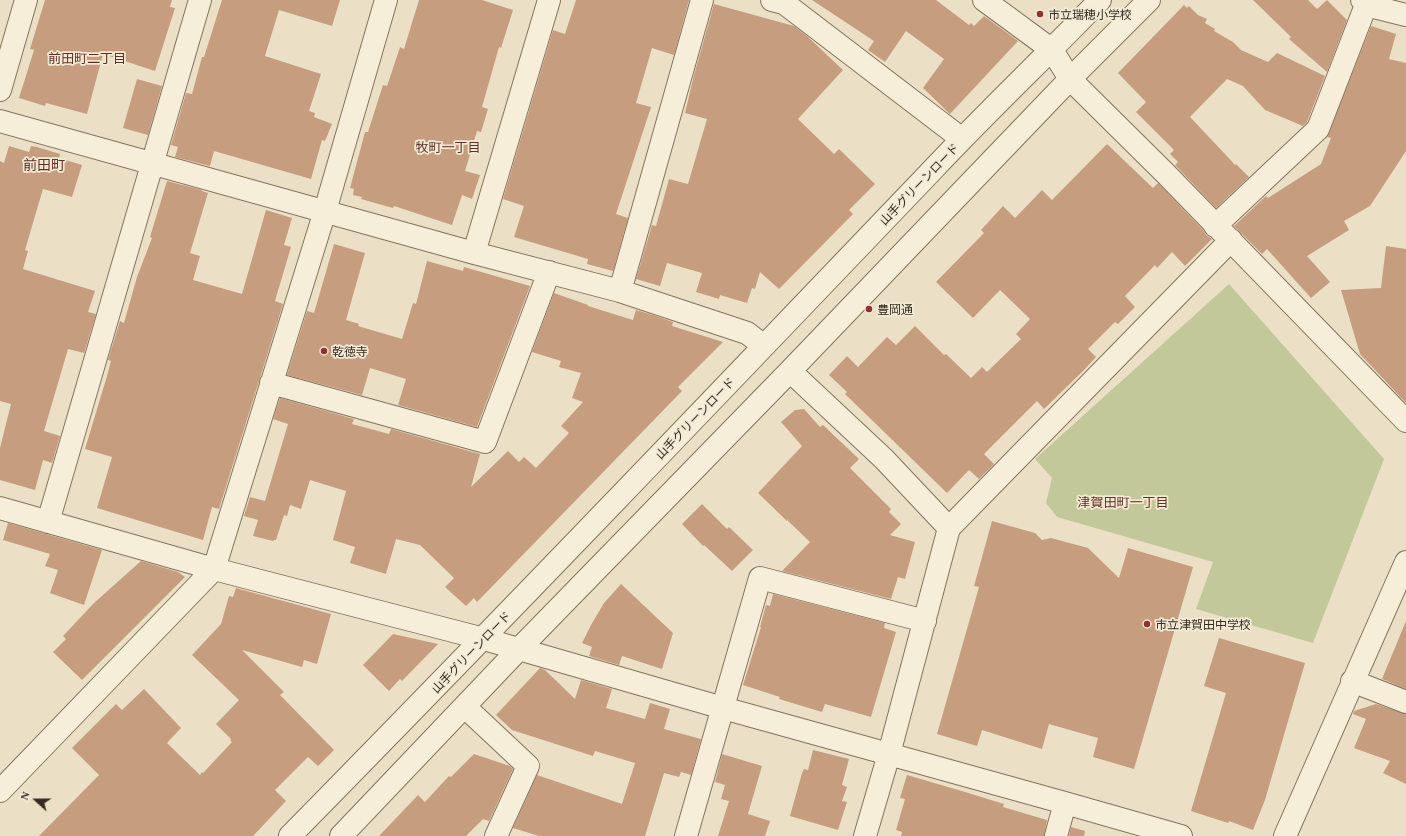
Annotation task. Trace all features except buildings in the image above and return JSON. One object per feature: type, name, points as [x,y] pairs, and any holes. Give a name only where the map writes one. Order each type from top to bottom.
[{"type":"street","points":[[0,90],[26,0]]},
{"type":"street","points":[[48,522],[200,0]]},
{"type":"street","points":[[0,791],[214,569],[325,211],[386,0]]},
{"type":"street","points":[[474,253],[549,0]]},
{"type":"street","points":[[620,291],[702,0]]},
{"type":"street","points":[[772,0],[784,3],[962,139]]},
{"type":"street","points":[[984,0],[1052,50],[1070,79],[1166,174],[1215,226],[1231,240],[1406,421]]},
{"type":"street","name":"山手グリーンロード","points":[[290,836],[484,638],[962,139],[1100,0]]},
{"type":"street","points":[[341,836],[519,649],[790,371],[1070,79],[1149,0]]},
{"type":"street","points":[[1215,226],[1318,129],[1364,2],[1406,15]]},
{"type":"street","points":[[0,121],[474,253],[620,291],[747,333],[764,346]]},
{"type":"street","points":[[865,836],[889,754],[949,528],[1231,240]]},
{"type":"street","points":[[271,384],[485,442],[549,272]]},
{"type":"street","points":[[790,371],[884,459],[949,528]]},
{"type":"street","points":[[0,508],[214,569],[484,638],[723,708],[1181,836]]},
{"type":"street","points":[[1285,836],[1352,681],[1406,562]]},
{"type":"street","points":[[686,836],[760,578],[925,621]]},
{"type":"street","points":[[1352,681],[1406,702]]},
{"type":"street","points":[[465,707],[528,766],[496,836]]},
{"type":"street","points":[[1056,836],[1065,803]]},
{"type":"green space","points":[[1229,284],[1384,459],[1313,643],[1196,609],[1213,562],[1057,517],[1046,503],[1052,478],[1035,459]]},
{"type":"place","name":"市立瑞穂小学校","points":[[1040,14]]},
{"type":"place","name":"豊岡通","points":[[869,309]]},
{"type":"place","name":"乾徳寺","points":[[324,351]]},
{"type":"place","name":"市立津賀田中学校","points":[[1147,624]]},
{"type":"district","name":"前田町二丁目","points":[[87,58]]},
{"type":"district","name":"牧町一丁目","points":[[448,147]]},
{"type":"district","name":"前田町","points":[[44,165]]},
{"type":"district","name":"津賀田町一丁目","points":[[1123,502]]}]
